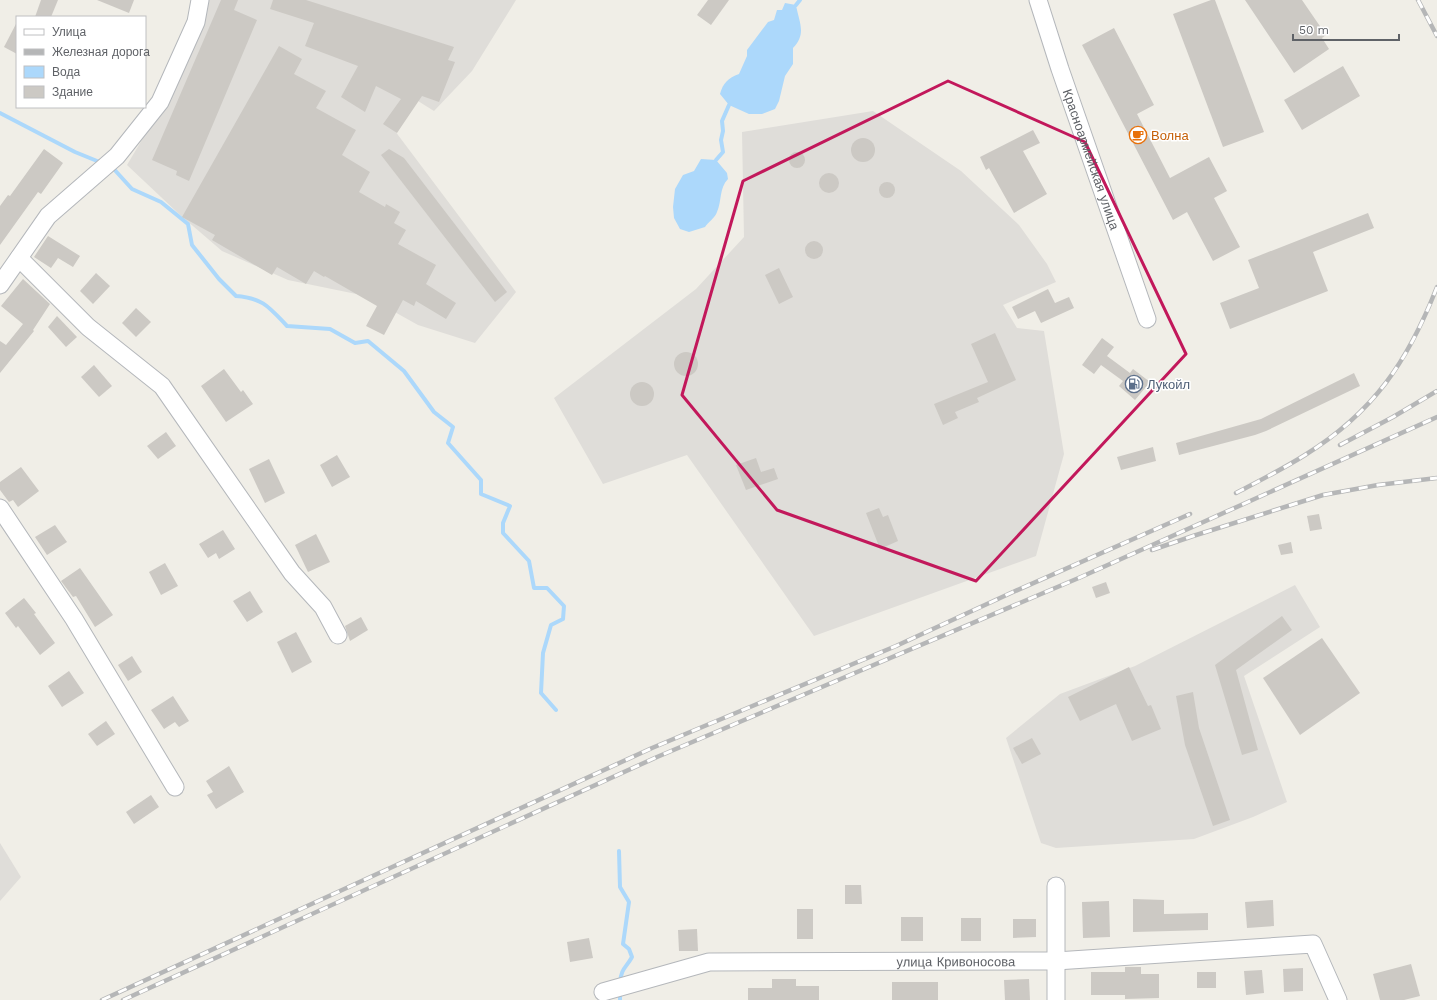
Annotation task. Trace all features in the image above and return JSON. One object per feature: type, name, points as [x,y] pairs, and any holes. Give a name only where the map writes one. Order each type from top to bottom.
[{"type":"street","points":[[0,285],[48,216],[118,156],[160,102],[196,22],[200,0]]},
{"type":"street","name":"Красноармейская улица","points":[[1038,0],[1060,69],[1147,319]]},
{"type":"street","points":[[19,258],[88,326],[162,386],[292,573],[323,607],[338,635]]},
{"type":"street","points":[[0,508],[74,619],[175,787]]},
{"type":"street","points":[[1056,886],[1056,1000]]},
{"type":"street","name":"улица Кривоносова","points":[[603,992],[708,962],[1056,961],[1313,944],[1338,1000]]},
{"type":"highlighted area","points":[[948,81],[1085,142],[1186,354],[976,581],[777,510],[682,395],[743,181]]},
{"type":"shaded area","points":[[206,0],[516,0],[472,71],[434,111],[418,101],[395,131],[516,292],[475,343],[418,325],[366,296],[288,280],[222,251],[179,214],[127,165],[187,64],[204,15]]},
{"type":"shaded area","points":[[873,111],[961,171],[1019,225],[1047,264],[1056,282],[1003,305],[1017,328],[1044,331],[1064,454],[1036,556],[814,636],[687,455],[603,484],[554,398],[696,289],[744,237],[742,132]]},
{"type":"shaded area","points":[[1295,585],[1320,627],[1244,676],[1287,802],[1253,817],[1194,839],[1056,848],[1041,843],[1006,738],[1060,694],[1135,666]]},
{"type":"shaded area","points":[[0,843],[21,877],[0,901]]},
{"type":"water","points":[[785,3],[796,5],[801,28],[800,38],[793,48],[793,64],[785,76],[779,101],[775,109],[762,114],[749,114],[729,105],[720,94],[721,90],[726,81],[739,74],[747,56],[747,50],[768,22],[774,20],[777,10],[782,10]]},
{"type":"water","points":[[701,159],[716,160],[727,173],[728,179],[723,186],[719,208],[715,216],[705,227],[689,232],[680,229],[674,218],[673,207],[675,189],[683,175],[694,171]]},
{"type":"building","points":[[41,0],[58,0],[51,16],[35,16]]},
{"type":"building","points":[[97,0],[134,0],[129,13]]},
{"type":"building","points":[[221,0],[238,0],[234,10],[257,20],[189,181],[176,175],[177,171],[152,160]]},
{"type":"building","points":[[273,0],[306,0],[454,47],[448,60],[455,62],[439,102],[422,96],[397,133],[383,124],[401,99],[376,86],[365,112],[341,97],[358,66],[305,46],[314,23],[270,9]]},
{"type":"building","points":[[708,0],[729,0],[711,25],[697,15]]},
{"type":"building","points":[[1211,0],[1215,0],[1264,132],[1223,147],[1173,14]]},
{"type":"building","points":[[1245,0],[1302,0],[1326,35],[1322,38],[1329,49],[1294,73]]},
{"type":"building","points":[[16,24],[16,53],[4,47]]},
{"type":"building","name":"Волна","points":[[1114,28],[1154,105],[1137,114],[1170,178],[1209,157],[1227,191],[1214,198],[1240,247],[1213,261],[1187,212],[1173,220],[1082,45]]},
{"type":"building","points":[[279,46],[302,59],[294,74],[326,91],[316,108],[356,130],[342,155],[370,172],[359,192],[385,207],[386,204],[400,212],[394,223],[406,230],[398,244],[436,265],[426,284],[456,303],[446,319],[416,301],[414,306],[403,300],[384,335],[366,326],[377,306],[314,271],[306,284],[277,267],[272,275],[212,240],[215,235],[182,217]]},
{"type":"building","points":[[1343,66],[1360,96],[1302,130],[1284,100]]},
{"type":"building","points":[[1033,130],[1040,143],[1023,151],[1047,194],[1014,213],[989,168],[986,170],[980,157]]},
{"type":"building","points":[[863,138],[872,141],[875,150],[872,159],[863,162],[854,159],[851,150],[854,141]]},
{"type":"building","points":[[44,149],[63,163],[41,194],[38,192],[0,245],[0,206],[8,195],[10,196]]},
{"type":"building","points":[[389,149],[404,158],[507,292],[495,302],[381,155]]},
{"type":"building","points":[[797,152],[804,157],[805,160],[800,167],[797,168],[790,163],[789,160],[794,153]]},
{"type":"building","points":[[829,173],[836,176],[839,183],[836,190],[829,193],[822,190],[819,183],[822,176]]},
{"type":"building","points":[[887,182],[894,187],[895,190],[890,197],[887,198],[880,193],[879,190],[884,183]]},
{"type":"building","points":[[1368,213],[1374,228],[1313,252],[1328,291],[1230,329],[1220,303],[1259,288],[1248,260]]},
{"type":"building","points":[[48,236],[80,256],[73,267],[58,258],[51,268],[34,257]]},
{"type":"building","points":[[810,241],[818,241],[823,246],[821,257],[818,259],[810,259],[805,254],[805,246]]},
{"type":"building","points":[[779,268],[793,297],[779,304],[765,275]]},
{"type":"building","points":[[96,273],[110,286],[93,304],[80,291]]},
{"type":"building","points":[[23,279],[50,304],[33,330],[34,331],[0,373],[0,341],[6,345],[23,324],[1,306]]},
{"type":"building","points":[[1048,289],[1055,303],[1069,297],[1074,308],[1041,323],[1035,311],[1018,319],[1012,307]]},
{"type":"building","points":[[136,308],[151,322],[136,337],[122,323]]},
{"type":"building","points":[[57,316],[77,337],[66,347],[48,327]]},
{"type":"building","points":[[995,333],[1016,380],[977,398],[979,402],[955,412],[958,418],[943,425],[934,404],[988,382],[971,344]]},
{"type":"building","points":[[1102,338],[1114,347],[1107,356],[1130,373],[1133,369],[1150,382],[1135,400],[1119,386],[1123,381],[1101,365],[1094,374],[1082,365]]},
{"type":"building","points":[[686,352],[695,355],[698,364],[695,373],[686,376],[677,373],[674,364],[677,355]]},
{"type":"building","points":[[94,365],[112,386],[99,397],[81,377]]},
{"type":"building","points":[[224,369],[241,392],[243,390],[253,404],[226,422],[201,386]]},
{"type":"building","points":[[1354,373],[1360,386],[1266,431],[1179,455],[1176,443],[1261,419]]},
{"type":"building","points":[[642,382],[651,385],[654,394],[651,403],[642,406],[633,403],[630,394],[633,385]]},
{"type":"building","points":[[166,432],[176,446],[158,459],[147,446]]},
{"type":"building","points":[[1153,447],[1156,461],[1121,470],[1117,457]]},
{"type":"building","points":[[337,455],[350,477],[332,487],[320,465]]},
{"type":"building","points":[[756,458],[761,472],[774,468],[778,479],[746,490],[736,465]]},
{"type":"building","points":[[269,459],[285,493],[265,503],[249,469]]},
{"type":"building","points":[[21,467],[39,491],[18,507],[13,500],[9,502],[0,490],[0,482]]},
{"type":"building","points":[[879,508],[883,517],[888,515],[898,541],[880,549],[866,513]]},
{"type":"building","points":[[1319,514],[1322,529],[1310,531],[1307,516]]},
{"type":"building","points":[[55,525],[67,542],[47,555],[35,537]]},
{"type":"building","points":[[223,530],[235,549],[219,559],[216,553],[208,558],[199,544]]},
{"type":"building","points":[[316,534],[330,562],[308,572],[295,545]]},
{"type":"building","points":[[1291,542],[1293,553],[1281,555],[1278,545]]},
{"type":"building","points":[[165,563],[178,586],[161,595],[149,572]]},
{"type":"building","points":[[80,568],[113,615],[95,627],[76,596],[73,597],[61,581]]},
{"type":"building","points":[[1106,582],[1110,593],[1096,598],[1092,587]]},
{"type":"building","points":[[250,591],[263,612],[247,622],[233,601]]},
{"type":"building","points":[[24,598],[36,613],[34,614],[55,643],[40,655],[18,626],[16,628],[5,613]]},
{"type":"building","points":[[1282,616],[1292,630],[1236,670],[1258,750],[1242,755],[1215,665]]},
{"type":"building","points":[[361,617],[368,630],[350,641],[345,626]]},
{"type":"building","points":[[296,632],[312,662],[292,673],[277,642]]},
{"type":"building","points":[[1322,638],[1360,693],[1300,735],[1263,678]]},
{"type":"building","points":[[132,656],[142,672],[128,681],[118,665]]},
{"type":"building","points":[[1129,667],[1148,706],[1151,705],[1161,729],[1132,741],[1116,704],[1080,721],[1068,697]]},
{"type":"building","points":[[69,671],[84,693],[62,707],[48,686]]},
{"type":"building","points":[[1193,692],[1199,728],[1230,820],[1213,826],[1185,745],[1176,696]]},
{"type":"building","points":[[173,696],[189,721],[179,727],[175,722],[164,729],[151,710]]},
{"type":"building","points":[[106,721],[115,734],[97,746],[88,734]]},
{"type":"building","points":[[1032,738],[1041,754],[1022,764],[1013,748]]},
{"type":"building","points":[[229,766],[244,792],[216,809],[207,795],[213,792],[206,781]]},
{"type":"building","points":[[151,795],[159,807],[134,824],[126,812]]},
{"type":"building","points":[[845,885],[861,885],[862,904],[845,904]]},
{"type":"building","points":[[1133,899],[1164,900],[1164,914],[1208,913],[1208,930],[1133,932]]},
{"type":"building","points":[[1273,900],[1274,926],[1247,928],[1245,902]]},
{"type":"building","points":[[1109,901],[1110,937],[1083,938],[1082,902]]},
{"type":"building","points":[[797,909],[813,909],[813,939],[797,939]]},
{"type":"building","points":[[901,917],[923,917],[923,941],[901,941]]},
{"type":"building","points":[[961,918],[981,918],[981,941],[961,941]]},
{"type":"building","points":[[1013,919],[1036,919],[1036,937],[1013,938]]},
{"type":"building","points":[[697,929],[698,951],[679,951],[678,930]]},
{"type":"building","points":[[589,938],[593,958],[570,962],[567,942]]},
{"type":"building","points":[[1411,964],[1420,996],[1404,1000],[1380,1000],[1373,974]]},
{"type":"building","points":[[1125,967],[1141,967],[1141,974],[1159,974],[1159,998],[1125,999],[1125,995],[1091,995],[1091,972],[1125,972]]},
{"type":"building","points":[[1303,968],[1303,991],[1284,992],[1283,969]]},
{"type":"building","points":[[1262,970],[1264,993],[1246,995],[1244,971]]},
{"type":"building","points":[[1197,972],[1216,972],[1216,988],[1197,988]]},
{"type":"building","points":[[772,979],[796,979],[796,986],[819,986],[819,1000],[748,1000],[748,988],[772,988]]},
{"type":"building","points":[[1029,979],[1030,1000],[1005,1000],[1004,980]]},
{"type":"building","points":[[892,982],[938,982],[938,1000],[892,1000]]},
{"type":"waterway","points":[[796,5],[800,0]]},
{"type":"waterway","points":[[716,160],[723,152],[721,140],[723,131],[722,121],[729,105]]},
{"type":"waterway","points":[[0,113],[75,152],[102,163]]},
{"type":"waterway","points":[[112,167],[132,189],[161,202],[188,224],[192,245],[219,279],[236,296],[259,301],[270,309],[287,326],[330,329],[355,343],[368,341],[404,371],[434,412],[453,427],[448,443],[481,480],[481,494],[510,506],[503,523],[503,533],[529,561],[534,588],[547,588],[564,606],[563,619],[551,625],[543,653],[541,693],[556,710]]},
{"type":"waterway","points":[[619,851],[620,887],[629,902],[623,944],[629,949],[632,957],[623,971],[620,983]]},
{"type":"waterway","points":[[620,992],[620,1000]]},
{"type":"railway","points":[[1418,0],[1437,36]]},
{"type":"railway","points":[[1236,493],[1305,455],[1351,421],[1386,383],[1401,361],[1426,314],[1437,287]]},
{"type":"railway","points":[[1340,445],[1393,417],[1437,391]]},
{"type":"railway","points":[[123,1000],[657,757],[1081,577],[1437,417]]},
{"type":"railway","points":[[1152,550],[1323,495],[1378,485],[1437,478]]},
{"type":"railway","points":[[102,1000],[652,748],[896,646],[1013,592],[1190,514]]},
{"type":"place","name":"Волна","points":[[1138,135]]},
{"type":"place","name":"Лукойл","points":[[1134,384]]}]
